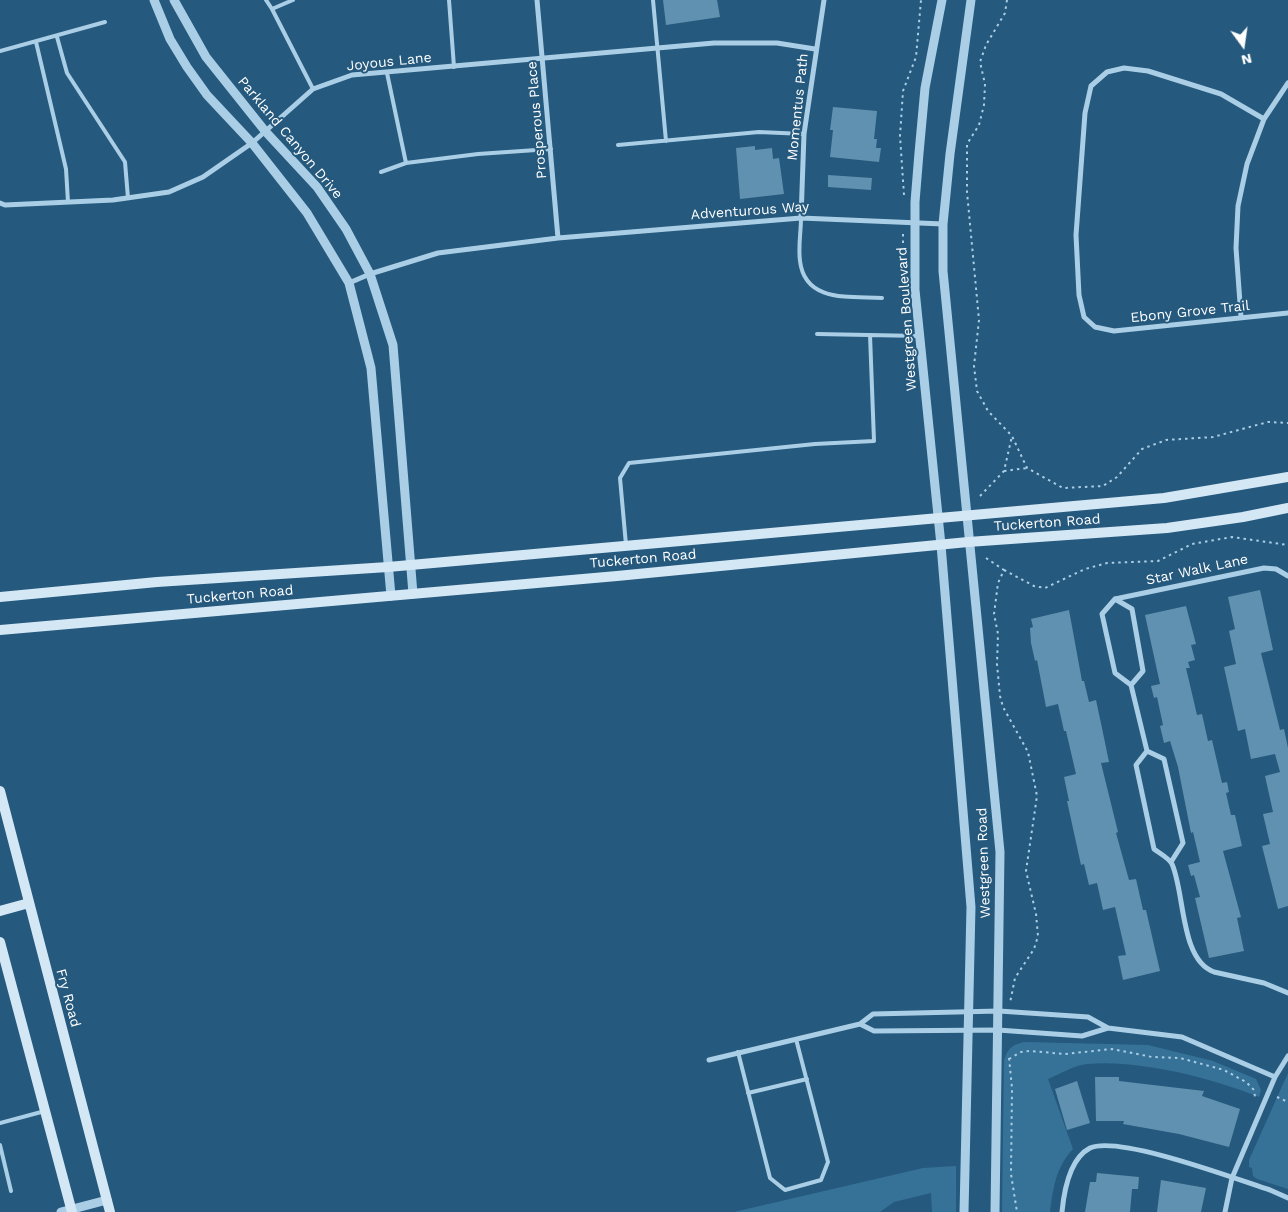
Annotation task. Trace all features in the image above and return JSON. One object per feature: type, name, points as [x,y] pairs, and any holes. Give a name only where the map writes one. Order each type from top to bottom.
[{"type":"main road","name":"Tuckerton Road","points":[[0,597],[157,582],[388,567],[1164,498],[1288,478]]},
{"type":"main road","name":"Tuckerton Road","points":[[0,630],[413,594],[968,542],[1167,528],[1243,518],[1288,508]]},
{"type":"main road","name":"Fry Road","points":[[0,791],[110,1212]]},
{"type":"main road","points":[[0,911],[29,903]]},
{"type":"main road","points":[[0,942],[68,1211]]},
{"type":"street","points":[[154,0],[170,38],[206,95],[252,143],[307,213],[349,284],[371,368],[391,596]]},
{"type":"street","name":"Parkland Canyon Drive","points":[[174,0],[206,57],[264,131],[317,187],[346,229],[370,274],[393,345],[413,594]]},
{"type":"street","name":"Prosperous Place","points":[[537,0],[558,238]]},
{"type":"street","name":"Momentus Path","points":[[802,218],[804,134],[815,49],[824,0]]},
{"type":"street","name":"Westgreen Boulevard","points":[[938,517],[915,290],[915,223],[925,88],[942,0]]},
{"type":"street","points":[[967,515],[943,271],[943,224],[950,154],[971,0]]},
{"type":"street","name":"Joyous Lane","points":[[0,203],[5,205],[68,202],[128,198],[169,192],[194,181],[252,143],[313,89],[352,75],[744,42],[777,43],[815,49]]},
{"type":"street","name":"Ebony Grove Trail","points":[[1264,119],[1221,94],[1148,71],[1124,68],[1107,72],[1091,86],[1085,113],[1076,235],[1079,295],[1084,317],[1096,327],[1114,331],[1288,313]]},
{"type":"street","points":[[1241,317],[1236,248],[1238,206],[1247,164],[1264,119],[1288,83]]},
{"type":"street","name":"Adventurous Way","points":[[349,284],[370,274],[438,253],[558,238],[802,218],[943,224]]},
{"type":"street","name":"Westgreen Road","points":[[967,515],[968,542],[1000,852],[995,1212]]},
{"type":"street","name":"Westgreen Road","points":[[938,517],[971,907],[964,1212]]},
{"type":"street","name":"Star Walk Lane","points":[[1115,599],[1264,568],[1286,574]]},
{"type":"street","points":[[1132,685],[1142,671],[1132,609],[1115,599],[1102,614],[1115,673],[1132,685],[1147,751]]},
{"type":"street","points":[[1147,751],[1136,765],[1154,849],[1171,862],[1192,948],[1198,962],[1206,970],[1264,983],[1288,993]]},
{"type":"street","points":[[1147,751],[1164,759],[1183,843],[1171,862]]},
{"type":"street","points":[[709,1060],[860,1024],[874,1014],[999,1011],[1088,1017],[1108,1028],[1182,1037],[1275,1077]]},
{"type":"street","points":[[860,1024],[874,1031],[998,1030],[1082,1036],[1108,1028]]},
{"type":"street","points":[[1225,1212],[1232,1178],[1275,1077],[1288,1056]]},
{"type":"street","points":[[1062,1212],[1073,1165],[1081,1154],[1096,1146],[1148,1152],[1232,1178],[1288,1198]]},
{"type":"street","points":[[68,1211],[107,1200]]},
{"type":"lane","points":[[266,0],[313,89]]},
{"type":"lane","points":[[272,9],[294,0]]},
{"type":"lane","points":[[449,0],[454,67]]},
{"type":"lane","points":[[653,0],[666,141]]},
{"type":"lane","points":[[0,51],[57,37],[105,22]]},
{"type":"lane","points":[[57,37],[66,73],[125,162],[128,198]]},
{"type":"lane","points":[[36,42],[66,169],[68,202]]},
{"type":"lane","points":[[387,73],[406,163]]},
{"type":"lane","points":[[618,145],[759,132],[804,134]]},
{"type":"lane","points":[[380,172],[406,163],[478,154],[551,149]]},
{"type":"lane","points":[[802,218],[800,260],[805,280],[814,290],[839,296],[882,298]]},
{"type":"lane","points":[[817,334],[920,336]]},
{"type":"lane","points":[[626,545],[620,478],[629,462],[815,444],[874,441],[870,335]]},
{"type":"lane","points":[[738,1052],[770,1178],[785,1190],[822,1180],[828,1162],[796,1039]]},
{"type":"lane","points":[[748,1093],[807,1079]]},
{"type":"lane","points":[[0,1123],[44,1111]]},
{"type":"lane","points":[[0,1145],[2,1162],[12,1191]]},
{"type":"path","points":[[904,202],[900,136],[903,91],[916,57],[921,0]]},
{"type":"path","points":[[1007,0],[1005,13],[986,45],[980,62],[985,84],[984,105],[979,125],[967,144],[967,192],[979,320],[974,366],[978,391],[988,411],[1012,436],[1027,468],[1063,488],[1103,486],[1117,477],[1142,449],[1166,440],[1213,437],[1268,422],[1288,423]]},
{"type":"path","points":[[903,243],[904,222]]},
{"type":"path","points":[[980,496],[1004,471],[1012,436]]},
{"type":"path","points":[[1004,471],[1027,468]]},
{"type":"path","points":[[986,558],[1034,586],[1045,588],[1086,569],[1107,563],[1158,562],[1192,544],[1232,537],[1288,545]]},
{"type":"path","points":[[1004,570],[998,583],[994,614],[998,634],[997,664],[1000,696],[1003,707],[1028,752],[1037,796],[1026,871],[1036,914],[1038,936],[1034,950],[1015,978],[1010,1006]]},
{"type":"path","points":[[1009,1059],[1021,1052],[1065,1054],[1112,1049],[1152,1057],[1180,1058],[1224,1070],[1246,1082],[1254,1090],[1255,1098]]},
{"type":"path","points":[[1009,1051],[1012,1088],[1010,1174],[1017,1212]]},
{"type":"shaded area","points":[[1024,1042],[1148,1045],[1213,1061],[1256,1079],[1261,1090],[1259,1097],[1198,1077],[1128,1064],[1087,1064],[1048,1079],[1073,1149],[1059,1171],[1054,1186],[1050,1212],[1002,1212],[1004,1060],[1011,1048],[1016,1044]]},
{"type":"shaded area","points":[[1288,1073],[1288,1189],[1257,1179],[1253,1176],[1252,1168],[1249,1167],[1249,1160]]},
{"type":"shaded area","points":[[956,1166],[956,1212],[932,1212],[931,1193],[894,1202],[880,1212],[734,1212],[923,1168]]},
{"type":"building","points":[[663,0],[717,0],[720,17],[666,25]]},
{"type":"building","points":[[833,107],[877,111],[874,139],[877,139],[876,148],[881,148],[879,162],[830,157],[833,130],[830,130]]},
{"type":"building","points":[[755,146],[755,150],[772,148],[773,159],[779,158],[784,194],[740,199],[736,148]]},
{"type":"building","points":[[828,175],[872,178],[871,190],[828,187]]},
{"type":"building","points":[[1260,590],[1273,650],[1261,653],[1280,730],[1284,729],[1288,748],[1288,906],[1278,909],[1262,846],[1270,844],[1263,814],[1273,812],[1265,776],[1280,772],[1275,754],[1251,759],[1245,729],[1238,731],[1224,667],[1236,664],[1229,631],[1235,629],[1228,597]]},
{"type":"building","points":[[1186,606],[1196,644],[1191,645],[1195,660],[1188,662],[1190,668],[1186,668],[1197,715],[1202,714],[1208,741],[1212,740],[1222,783],[1227,782],[1229,792],[1226,793],[1231,815],[1235,815],[1242,846],[1223,851],[1241,917],[1237,918],[1244,951],[1209,958],[1195,898],[1200,897],[1194,875],[1191,876],[1188,865],[1200,862],[1193,832],[1191,833],[1178,767],[1170,741],[1164,743],[1160,726],[1163,725],[1157,697],[1154,698],[1151,686],[1160,684],[1145,615]]},
{"type":"building","points":[[1069,610],[1082,681],[1084,681],[1089,702],[1096,700],[1102,728],[1109,762],[1101,763],[1118,832],[1116,833],[1129,880],[1136,879],[1143,910],[1146,910],[1160,971],[1123,980],[1118,956],[1126,955],[1115,907],[1103,910],[1097,883],[1089,885],[1084,864],[1081,865],[1067,801],[1069,801],[1064,777],[1076,774],[1058,704],[1046,707],[1037,660],[1035,661],[1031,643],[1030,628],[1033,627],[1031,619]]},
{"type":"building","points":[[1095,1077],[1119,1077],[1119,1081],[1204,1091],[1202,1096],[1240,1109],[1229,1147],[1179,1134],[1123,1124],[1124,1121],[1096,1121]]},
{"type":"building","points":[[1077,1081],[1090,1123],[1067,1130],[1055,1089]]},
{"type":"building","points":[[1097,1173],[1139,1177],[1138,1189],[1132,1189],[1130,1212],[1085,1212],[1090,1182],[1096,1182]]},
{"type":"building","points":[[1161,1180],[1206,1188],[1201,1212],[1157,1212]]}]
